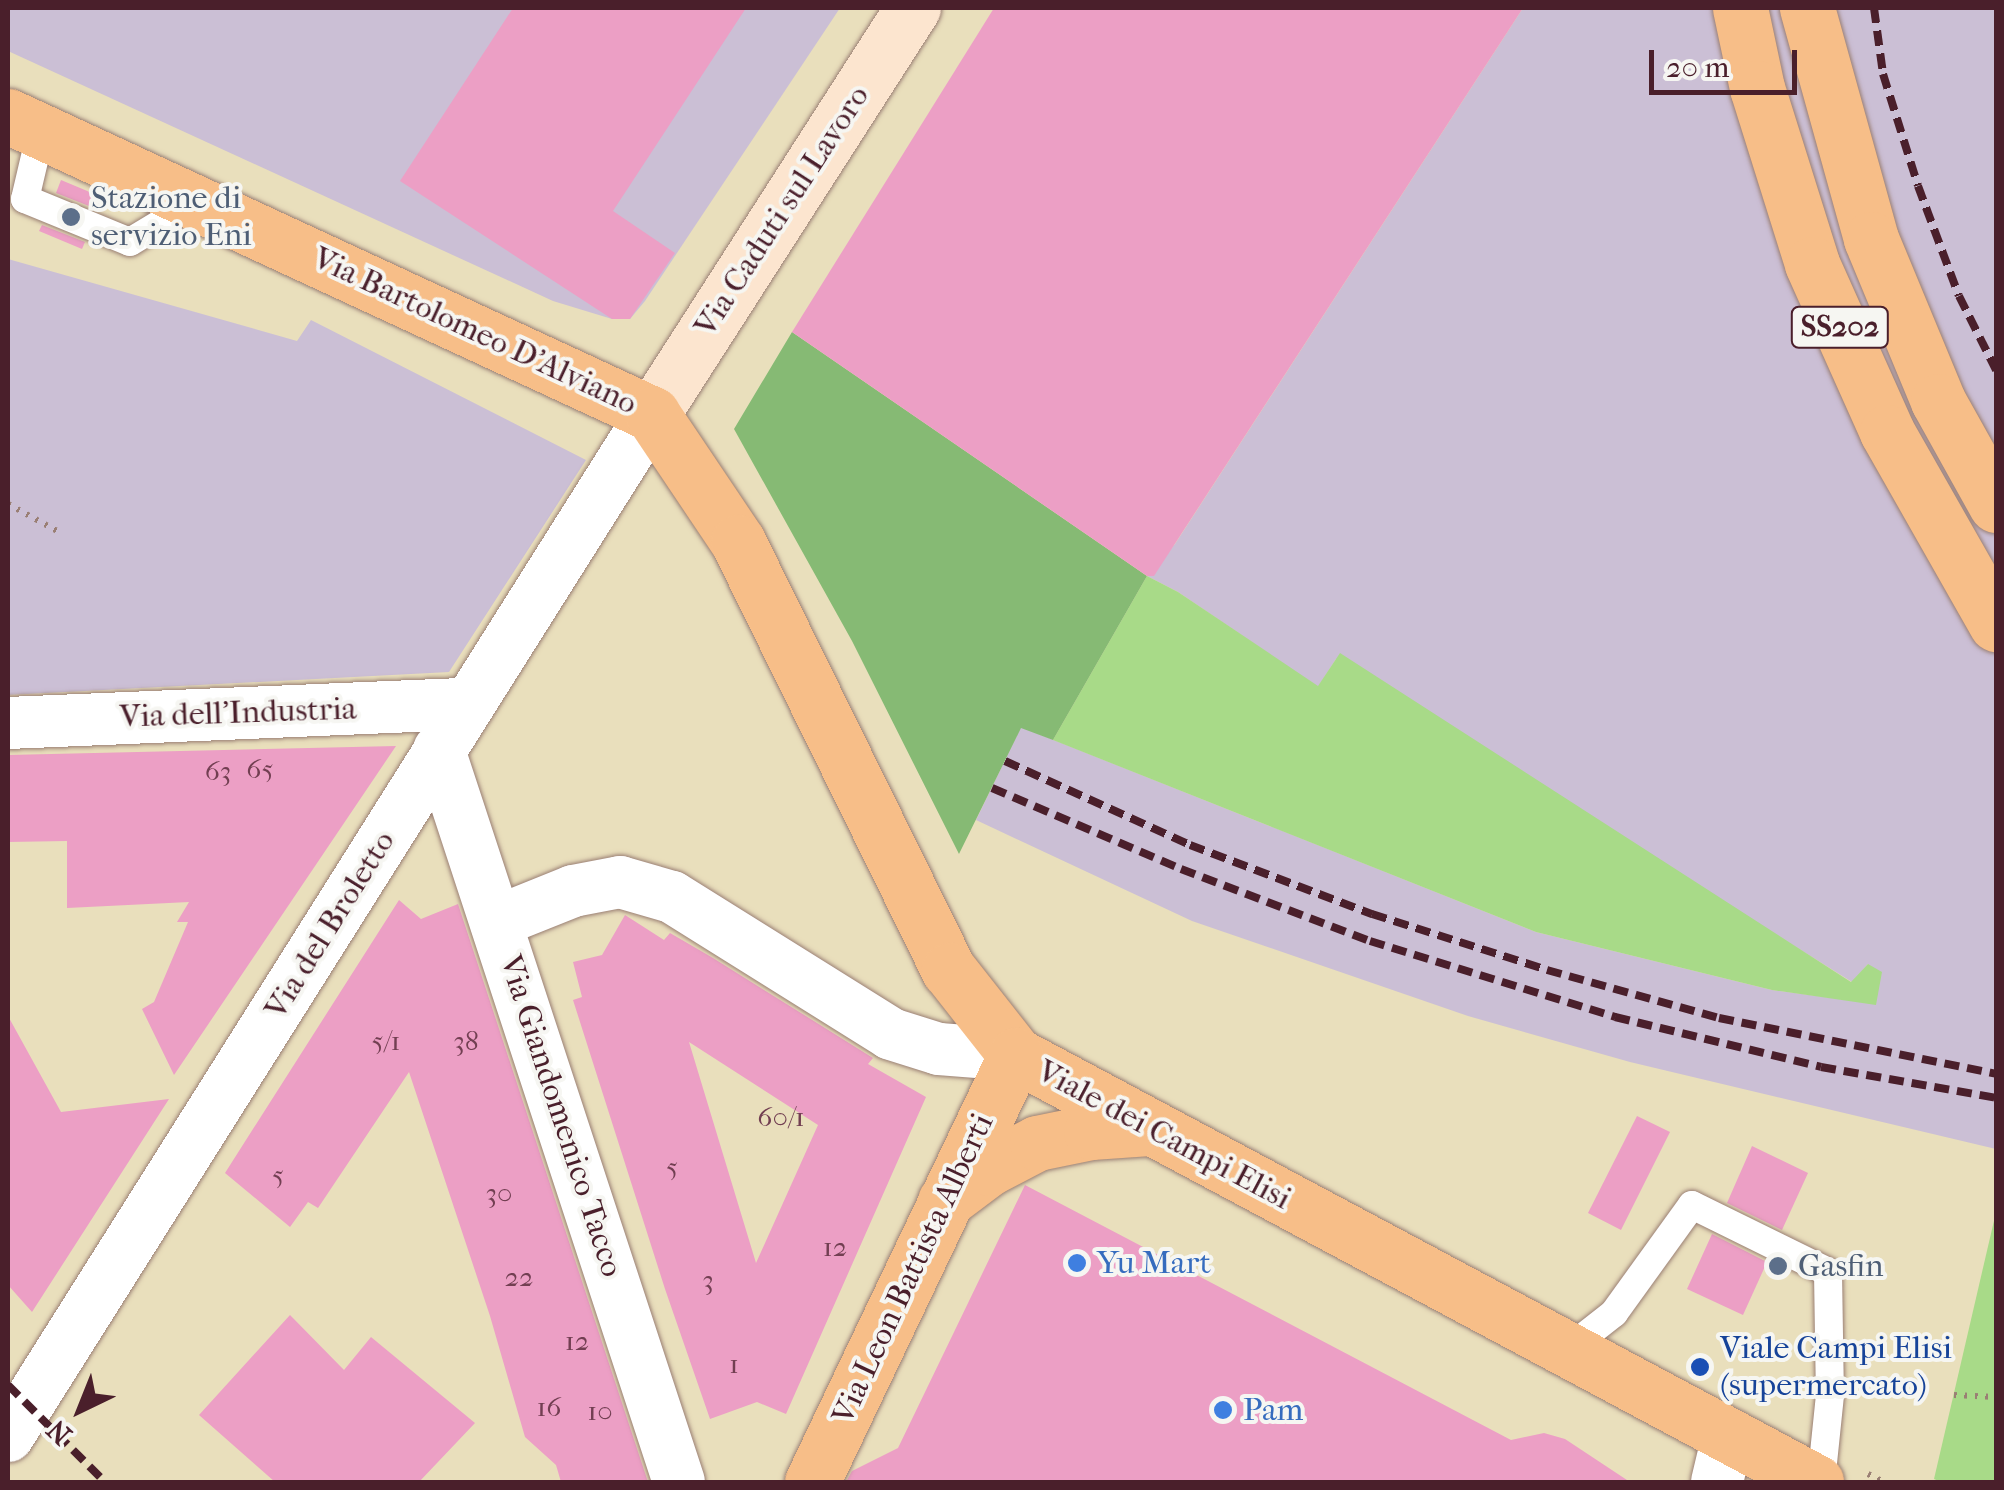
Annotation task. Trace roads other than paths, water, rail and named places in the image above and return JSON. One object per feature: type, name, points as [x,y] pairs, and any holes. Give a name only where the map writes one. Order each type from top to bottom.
[{"type":"main road","name":"Via Caduti sul Lavoro","points":[[652,414],[913,8]]},
{"type":"main road","name":"SS202","points":[[1740,8],[1756,88],[1812,264],[1887,432],[1996,624]]},
{"type":"main road","name":"SS202","points":[[1808,8],[1870,239],[1938,401],[1996,506]]},
{"type":"main road","name":"Via Bartolomeo D'Alviano","points":[[24,124],[652,414],[738,542],[950,970],[1016,1055]]},
{"type":"main road","name":"Viale dei Campi Elisi","points":[[1016,1055],[1567,1350],[1723,1459],[1818,1482]]},
{"type":"main road","name":"Via Leon Battista Alberti","points":[[812,1482],[1016,1055]]},
{"type":"main road","points":[[942,1203],[989,1168],[1037,1142],[1090,1132],[1149,1128]]},
{"type":"street","name":"Via del Broletto","points":[[8,1436],[652,414]]},
{"type":"street","name":"Via dell'Industria","points":[[8,723],[469,704]]},
{"type":"street","name":"Via Giandomenico Tacco","points":[[440,750],[679,1482]]},
{"type":"street","name":"Viale dei Campi Elisi","points":[[496,922],[572,891],[620,882],[672,897],[890,1034],[939,1049],[1016,1055]]},
{"type":"lane","points":[[1567,1350],[1614,1313],[1692,1205],[1828,1272],[1830,1395],[1818,1482]]},
{"type":"railway","points":[[1874,8],[1883,74],[1918,186],[1959,296],[1996,370]]},
{"type":"railway","points":[[1005,761],[1190,845],[1372,914],[1547,970],[1719,1018],[1996,1074]]},
{"type":"railway","points":[[992,788],[1181,869],[1370,941],[1615,1017],[1821,1067],[1996,1098]]},
{"type":"railway","points":[[8,1385],[105,1482]]},
{"type":"place","name":"Stazione di servizio Eni","points":[[71,217]]},
{"type":"place","name":"Yu Mart","points":[[1077,1263]]},
{"type":"place","name":"Gasfin","points":[[1778,1266]]},
{"type":"place","name":"Viale Campi Elisi (supermercato)","points":[[1700,1367]]},
{"type":"place","name":"Pam","points":[[1223,1410]]}]
